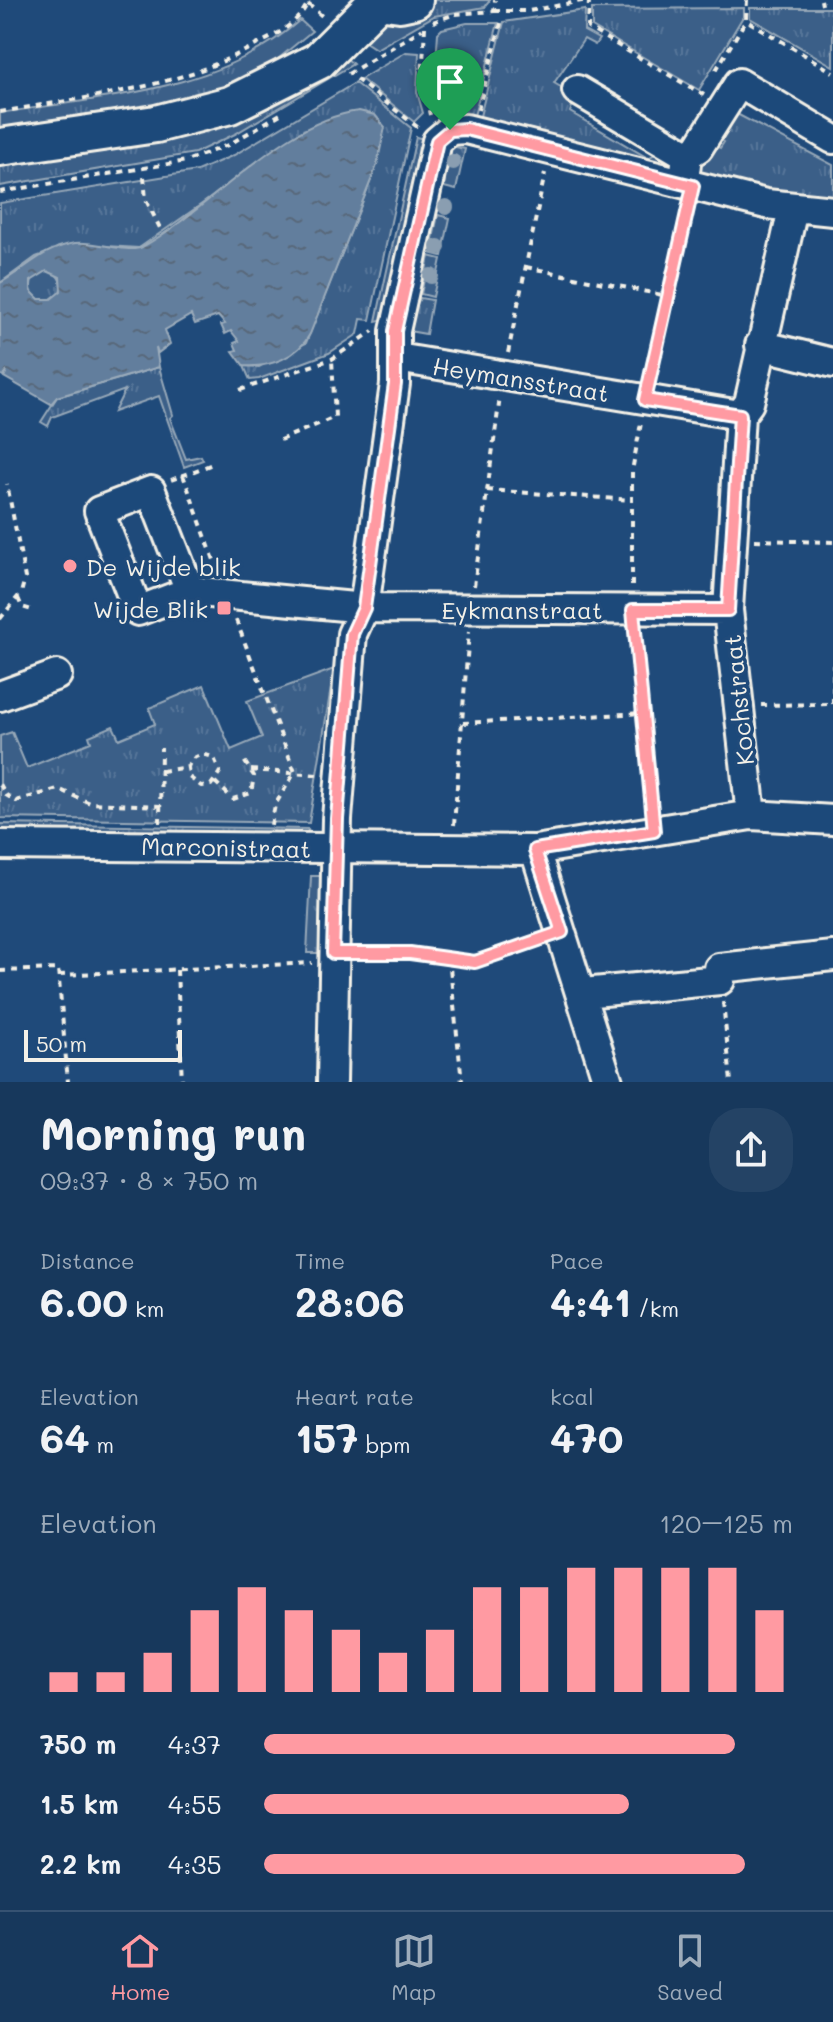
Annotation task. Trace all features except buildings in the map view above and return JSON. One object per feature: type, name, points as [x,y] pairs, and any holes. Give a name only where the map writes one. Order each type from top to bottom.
[{"type":"main road","points":[[290,73],[345,0]]},
{"type":"main road","points":[[0,147],[205,113],[257,93],[318,61],[378,0],[400,3],[420,13]]},
{"type":"street","points":[[687,155],[698,148],[713,101],[739,83],[833,139]]},
{"type":"street","points":[[577,90],[687,155]]},
{"type":"street","points":[[332,1082],[340,777],[352,634],[364,608],[396,345],[438,132],[466,129],[793,209],[833,211]]},
{"type":"street","points":[[687,155],[687,185]]},
{"type":"street","name":"Kochstraat","points":[[751,815],[728,610],[740,415],[749,403],[793,209]]},
{"type":"street","name":"Heymansstraat","points":[[396,345],[503,376],[740,415]]},
{"type":"street","points":[[760,345],[833,363]]},
{"type":"street","points":[[151,491],[190,591],[138,611],[99,511],[151,491]]},
{"type":"street","name":"Eykmanstraat","points":[[190,591],[364,608],[728,610]]},
{"type":"street","points":[[0,696],[57,675]]},
{"type":"street","name":"Marconistraat","points":[[0,845],[535,850],[751,815],[833,820]]},
{"type":"street","points":[[535,850],[583,993],[608,1082]]},
{"type":"street","points":[[583,993],[720,980],[719,968],[833,956]]},
{"type":"path","points":[[494,11],[495,0]]},
{"type":"path","points":[[374,58],[420,13],[529,11],[588,0],[588,28],[713,101],[746,20],[747,0]]},
{"type":"path","points":[[0,112],[132,90],[213,68],[285,30],[309,2]]},
{"type":"path","points":[[420,13],[423,95],[438,132]]},
{"type":"path","points":[[476,119],[502,19]]},
{"type":"path","points":[[746,20],[833,72]]},
{"type":"path","points":[[356,79],[438,132]]},
{"type":"path","points":[[451,849],[471,609],[503,376],[550,152]]},
{"type":"path","points":[[144,177],[146,200],[162,232]]},
{"type":"path","points":[[654,831],[633,610],[632,471],[687,185]]},
{"type":"path","points":[[526,267],[667,296]]},
{"type":"path","points":[[240,390],[332,359],[371,332],[396,345]]},
{"type":"path","points":[[280,440],[335,417],[332,359]]},
{"type":"path","points":[[151,491],[215,463]]},
{"type":"path","points":[[183,475],[295,772]]},
{"type":"path","points":[[0,619],[24,587],[24,570],[7,484]]},
{"type":"path","points":[[487,490],[632,500]]},
{"type":"path","points":[[732,539],[833,542]]},
{"type":"path","points":[[18,598],[22,607],[32,610]]},
{"type":"path","points":[[739,705],[833,704],[833,664]]},
{"type":"path","points":[[463,723],[643,713]]},
{"type":"path","points":[[160,823],[161,748]]},
{"type":"path","points":[[162,771],[188,767],[198,755],[214,758],[220,772],[215,782],[206,786],[196,785],[189,777],[188,767]]},
{"type":"path","points":[[215,782],[229,797],[241,799],[254,787],[251,770],[243,759]]},
{"type":"path","points":[[251,770],[340,777]]},
{"type":"path","points":[[271,825],[275,805],[295,772]]},
{"type":"path","points":[[0,784],[6,795],[16,801],[58,789],[90,803],[161,806]]},
{"type":"path","points":[[59,975],[410,953],[475,962],[562,932]]},
{"type":"path","points":[[449,958],[462,1082]]},
{"type":"path","points":[[0,971],[58,969],[68,1082]]},
{"type":"path","points":[[177,970],[182,1082]]},
{"type":"path","points":[[720,980],[731,1082]]},
{"type":"green space","points":[[429,0],[490,0],[485,7],[434,16],[376,49],[353,34],[361,25]]},
{"type":"green space","points":[[744,8],[744,15],[699,90],[592,27],[592,9]]},
{"type":"green space","points":[[750,8],[833,8],[833,66],[750,18]]},
{"type":"green space","points":[[585,10],[584,31],[599,39],[595,45],[584,39],[554,83],[576,96],[570,112],[648,158],[664,149],[675,167],[479,120],[504,22]]},
{"type":"green space","points":[[300,20],[312,31],[267,68],[205,99],[0,138],[0,113],[118,96],[196,77],[233,63],[268,44]]},
{"type":"green space","points":[[467,23],[498,23],[474,116],[445,112],[434,91],[438,33],[442,29]]},
{"type":"green space","points":[[338,51],[353,64],[235,134],[195,153],[0,186],[0,157],[183,128]]},
{"type":"green space","points":[[406,52],[419,53],[417,92],[423,113],[414,122],[361,79]]},
{"type":"green space","points":[[355,83],[411,128],[370,320],[361,319],[358,334],[329,353],[259,379],[250,380],[244,366],[259,367],[306,343],[377,165],[379,148],[316,124],[139,248],[72,244],[36,257],[0,283],[0,203],[197,171],[234,155]]},
{"type":"green space","points":[[733,112],[833,165],[833,201],[698,177],[696,168],[710,143],[720,148],[724,142],[714,136]]},
{"type":"green space","points":[[416,137],[428,140],[385,319],[376,321]]},
{"type":"green space","points":[[446,145],[465,149],[456,190],[444,187],[445,180],[438,169]]},
{"type":"green space","points":[[438,215],[450,218],[442,256],[430,253]]},
{"type":"green space","points":[[429,256],[441,259],[433,297],[421,294]]},
{"type":"green space","points":[[46,271],[57,275],[61,286],[57,297],[46,301],[35,297],[31,286],[35,275]]},
{"type":"green space","points":[[420,298],[432,300],[426,334],[403,330]]},
{"type":"green space","points":[[159,367],[173,415],[170,418],[186,459],[201,456],[203,460],[184,467],[159,396],[114,412],[125,390],[52,417],[48,426],[41,422],[57,397]]},
{"type":"green space","points":[[334,669],[309,823],[0,818],[0,736],[12,732],[27,768],[91,742],[89,736],[113,726],[119,739],[155,724],[149,708],[204,685],[231,750],[262,737],[247,701]]},
{"type":"green space","points":[[0,824],[308,829],[307,839],[0,837]]},
{"type":"green space","points":[[311,876],[327,876],[324,953],[307,953]]},
{"type":"water","points":[[359,111],[375,115],[385,127],[377,165],[310,334],[298,349],[273,363],[244,366],[233,351],[237,350],[234,343],[239,341],[231,331],[225,334],[221,325],[225,324],[218,316],[195,324],[191,315],[165,330],[170,344],[158,353],[156,347],[159,367],[57,397],[51,404],[4,377],[7,371],[3,376],[0,374],[0,283],[53,249],[75,243],[128,249],[142,247],[168,231],[274,148],[330,118]],"holes":[[[47,271],[60,277],[61,291],[51,299],[39,299],[31,291],[31,281]]]},
{"type":"place","name":"De Wijde blik","points":[[70,566]]},
{"type":"place","name":"Wijde Blik","points":[[224,608]]},
{"type":"route","points":[[466,129],[693,186],[645,400],[740,415],[728,610],[633,610],[654,831],[535,850],[562,932],[475,962],[410,953],[333,953],[339,848],[337,819],[352,634],[364,608],[395,384],[395,331],[437,141],[450,130],[466,129]]}]
